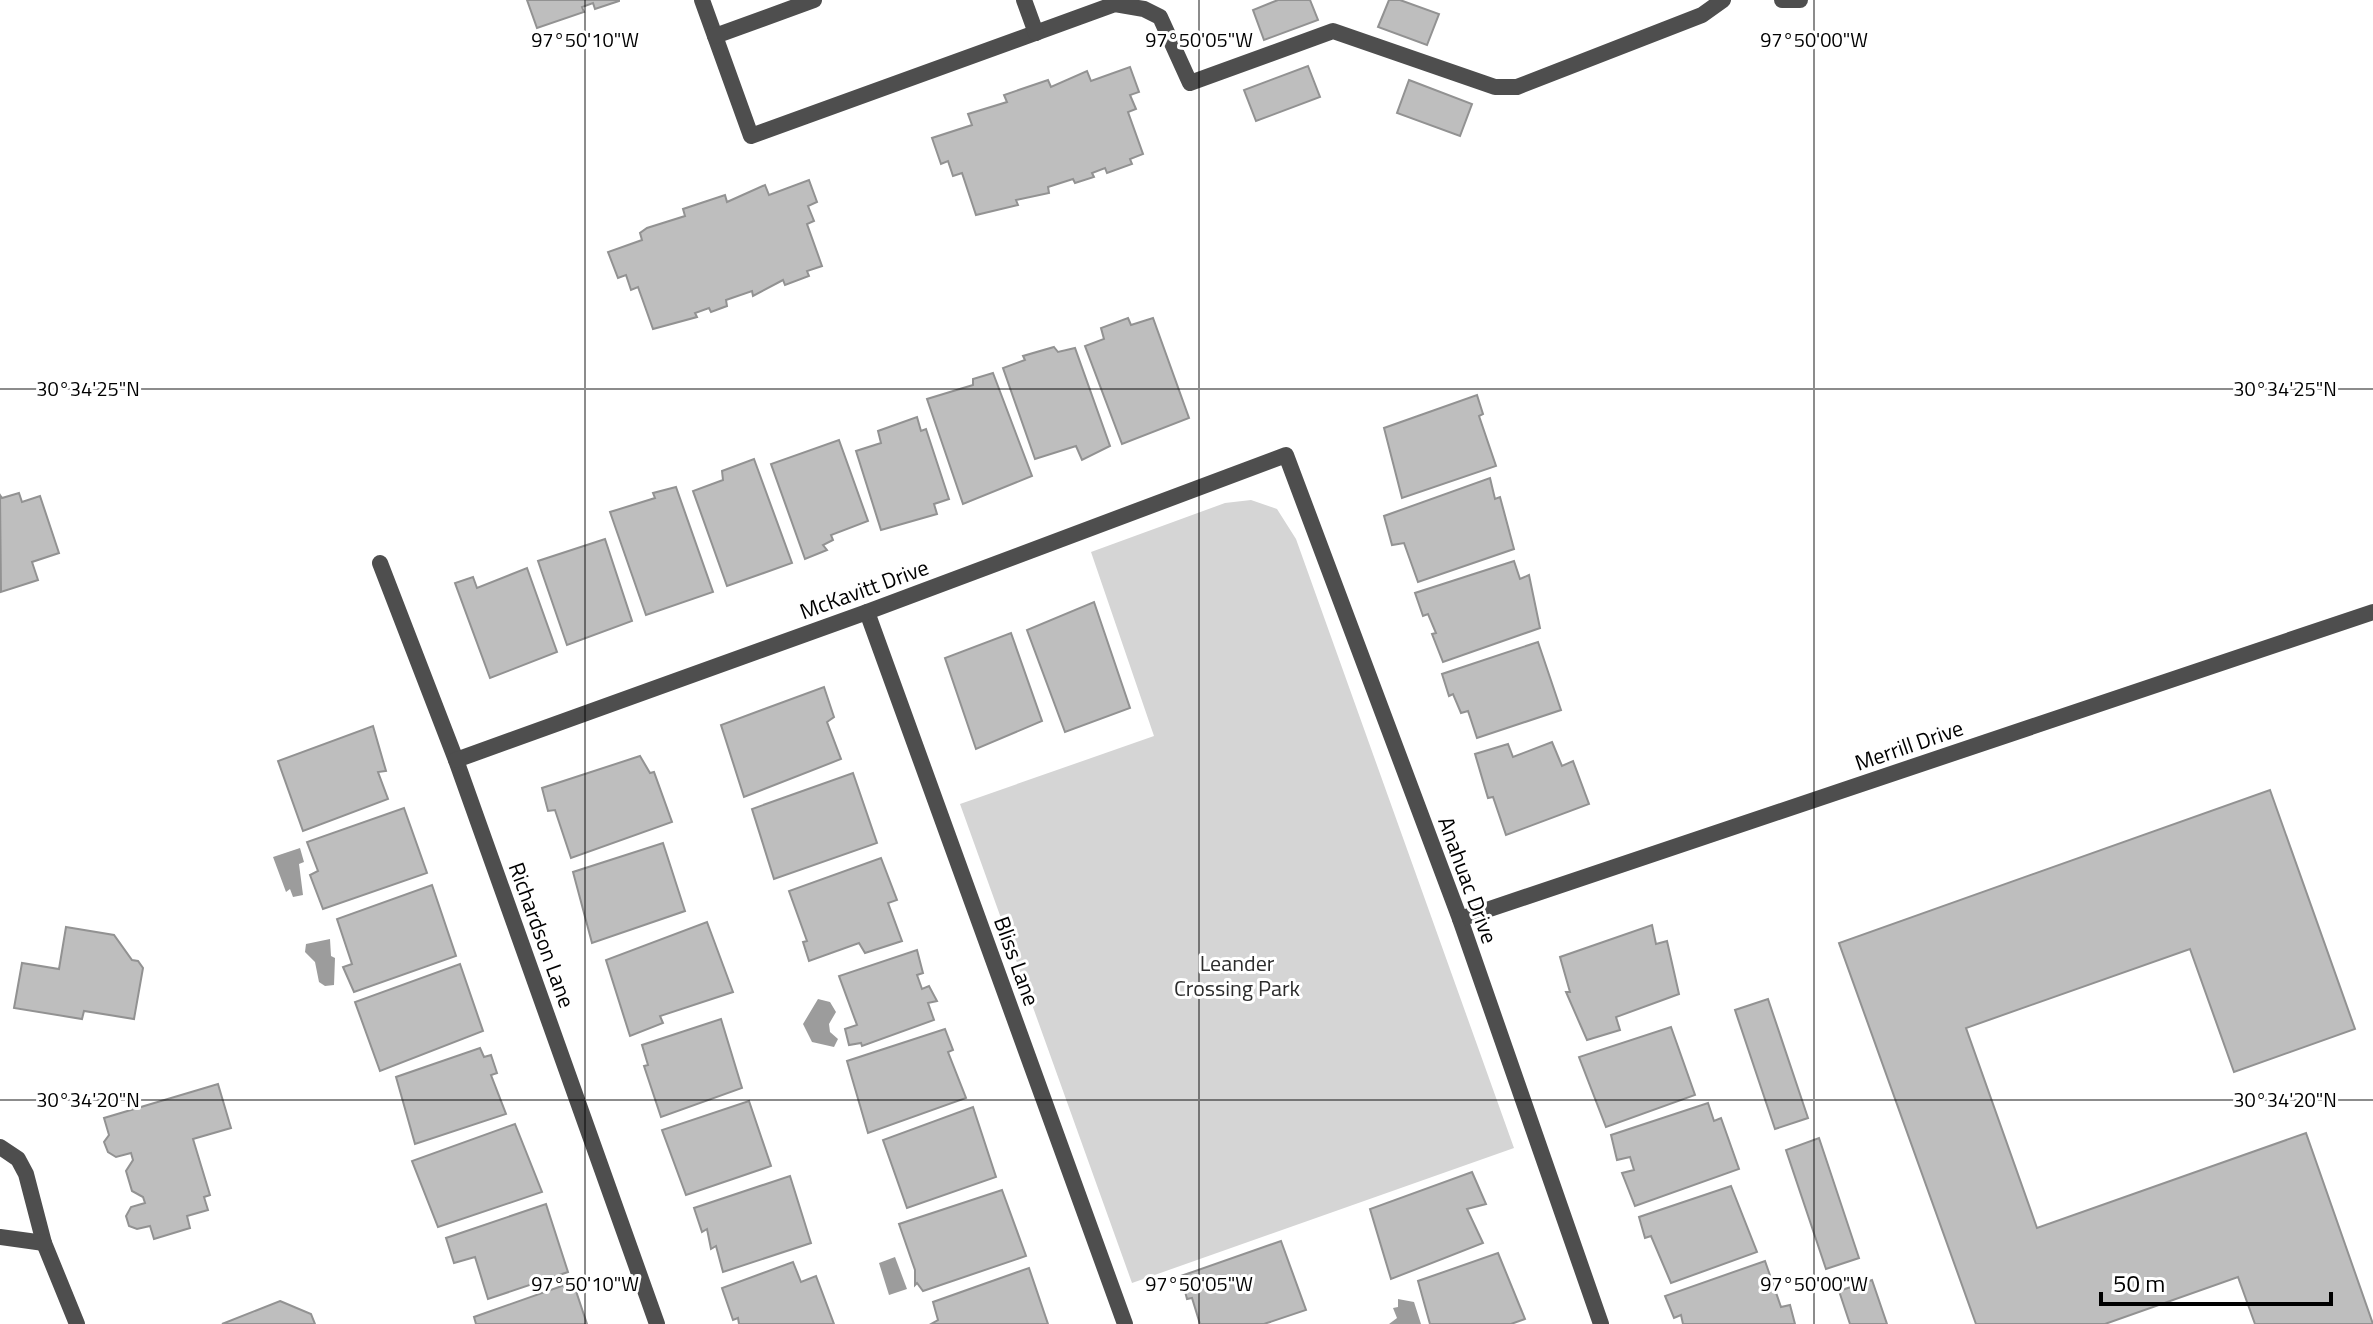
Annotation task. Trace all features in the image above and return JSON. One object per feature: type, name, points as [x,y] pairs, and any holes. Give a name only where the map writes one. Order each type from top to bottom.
[{"type":"street","points":[[702,0],[751,136],[1115,4],[1144,9],[1160,17],[1190,83],[1333,31],[1495,87],[1517,87],[1702,15],[1723,0]]},
{"type":"street","points":[[715,36],[814,0]]},
{"type":"street","points":[[1024,0],[1036,33]]},
{"type":"street","points":[[1782,0],[1800,0]]},
{"type":"street","name":"McKavitt Drive","points":[[456,760],[867,612],[1286,455]]},
{"type":"street","name":"Anahuac Drive","points":[[1286,455],[1460,919],[1601,1324]]},
{"type":"street","name":"Richardson Lane","points":[[380,563],[456,760],[657,1324]]},
{"type":"street","name":"Bliss Lane","points":[[867,612],[1125,1324]]},
{"type":"street","name":"Merrill Drive","points":[[1460,919],[2373,612]]},
{"type":"street","points":[[0,1147],[18,1159],[26,1174],[44,1243],[77,1324]]},
{"type":"street","points":[[0,1237],[44,1243]]},
{"type":"green space","name":"Leander Crossing Park","points":[[1251,500],[1277,509],[1296,539],[1514,1148],[1132,1283],[960,804],[1154,736],[1091,552],[1225,503]]},
{"type":"shaded area","points":[[300,848],[304,862],[299,864],[303,895],[293,897],[290,889],[286,892],[273,857]]},
{"type":"shaded area","points":[[330,939],[331,956],[335,958],[334,985],[325,986],[319,982],[315,962],[305,952],[306,944]]},
{"type":"shaded area","points":[[818,999],[830,1002],[836,1012],[829,1024],[830,1032],[838,1039],[834,1047],[812,1042],[803,1024]]},
{"type":"shaded area","points":[[895,1257],[907,1289],[889,1295],[879,1263]]},
{"type":"shaded area","points":[[1398,1299],[1414,1302],[1421,1324],[1389,1324],[1397,1318],[1393,1308],[1398,1307]]},
{"type":"building","points":[[527,0],[619,1],[595,9],[593,3],[582,7],[584,12],[537,28]]},
{"type":"building","points":[[1278,0],[1310,0],[1318,20],[1264,40],[1253,10]]},
{"type":"building","points":[[1389,0],[1400,0],[1439,14],[1427,45],[1378,27]]},
{"type":"building","points":[[1308,66],[1320,97],[1256,121],[1244,90]]},
{"type":"building","points":[[1130,67],[1139,92],[1130,95],[1136,109],[1128,112],[1143,154],[1130,159],[1132,164],[1107,173],[1105,168],[1092,173],[1094,177],[1075,183],[1073,179],[1048,187],[1049,193],[1016,200],[1018,205],[976,215],[962,173],[953,176],[948,161],[941,164],[932,138],[972,125],[968,114],[1007,102],[1004,95],[1048,80],[1051,87],[1087,71],[1091,81]]},
{"type":"building","points":[[1409,80],[1472,104],[1460,136],[1397,113]]},
{"type":"building","points":[[809,180],[817,202],[808,206],[814,221],[807,224],[822,266],[807,271],[809,276],[785,285],[783,280],[753,296],[752,291],[726,300],[727,306],[711,312],[709,308],[695,313],[697,317],[653,329],[638,287],[631,290],[626,275],[618,278],[608,252],[642,240],[640,233],[647,228],[685,216],[683,209],[725,195],[727,202],[765,185],[769,195]]},
{"type":"building","points":[[1128,318],[1131,325],[1153,318],[1189,418],[1122,444],[1085,346],[1104,339],[1101,328]]},
{"type":"building","points":[[1054,347],[1058,352],[1075,348],[1110,446],[1082,460],[1076,446],[1035,459],[1003,368],[1025,360],[1023,356]]},
{"type":"building","points":[[993,373],[1032,476],[963,504],[927,399],[973,385],[973,379]]},
{"type":"building","points":[[1477,395],[1483,414],[1479,416],[1496,466],[1402,498],[1384,428]]},
{"type":"building","points":[[917,417],[921,431],[926,429],[949,499],[934,504],[937,514],[881,530],[856,451],[881,443],[878,431]]},
{"type":"building","points":[[839,440],[868,521],[831,535],[833,540],[823,545],[827,550],[805,559],[771,464]]},
{"type":"building","points":[[754,459],[792,563],[727,586],[693,491],[723,480],[722,471]]},
{"type":"building","points":[[1490,478],[1495,499],[1500,497],[1514,549],[1418,582],[1404,543],[1392,545],[1384,516]]},
{"type":"building","points":[[676,487],[713,592],[646,615],[610,512],[655,498],[653,493]]},
{"type":"building","points":[[19,493],[22,502],[40,496],[59,553],[32,562],[38,580],[1,592],[0,495],[2,498]]},
{"type":"building","points":[[605,539],[632,621],[567,645],[538,561]]},
{"type":"building","points":[[1514,561],[1520,579],[1529,575],[1540,628],[1443,662],[1432,634],[1436,633],[1428,614],[1423,616],[1415,593]]},
{"type":"building","points":[[527,568],[557,652],[490,678],[455,583],[473,577],[477,588]]},
{"type":"building","points":[[1094,602],[1130,708],[1065,732],[1027,630]]},
{"type":"building","points":[[1011,633],[1042,721],[976,749],[945,658]]},
{"type":"building","points":[[1538,642],[1561,710],[1477,738],[1468,711],[1461,713],[1453,694],[1449,696],[1442,674]]},
{"type":"building","points":[[824,687],[834,717],[827,722],[841,759],[744,797],[721,725]]},
{"type":"building","points":[[373,726],[386,771],[378,772],[388,799],[303,831],[278,761]]},
{"type":"building","points":[[1552,742],[1562,766],[1573,761],[1589,804],[1506,835],[1493,797],[1488,798],[1475,754],[1508,744],[1513,757]]},
{"type":"building","points":[[640,756],[650,773],[654,772],[672,822],[571,858],[555,810],[548,811],[542,788]]},
{"type":"building","points":[[853,773],[877,843],[774,879],[752,809]]},
{"type":"building","points":[[2270,790],[2355,1029],[2234,1072],[2190,949],[1966,1028],[2037,1228],[2306,1133],[2373,1324],[2255,1324],[2238,1277],[2105,1324],[1976,1324],[1839,943]]},
{"type":"building","points":[[404,808],[427,873],[323,909],[310,875],[318,871],[307,842]]},
{"type":"building","points":[[663,843],[685,911],[592,943],[573,872]]},
{"type":"building","points":[[881,858],[897,900],[888,903],[902,941],[865,953],[859,943],[809,961],[803,942],[807,941],[789,891]]},
{"type":"building","points":[[432,885],[456,956],[354,992],[343,967],[352,964],[337,919]]},
{"type":"building","points":[[707,922],[733,992],[660,1016],[663,1023],[630,1036],[606,960]]},
{"type":"building","points":[[1652,925],[1656,944],[1667,941],[1679,994],[1616,1017],[1620,1030],[1587,1040],[1566,992],[1570,992],[1560,957]]},
{"type":"building","points":[[66,927],[114,935],[132,960],[138,961],[143,968],[134,1019],[84,1011],[82,1019],[14,1008],[22,963],[59,969]]},
{"type":"building","points":[[917,950],[923,973],[917,975],[922,989],[929,986],[937,1001],[928,1003],[934,1020],[862,1046],[861,1043],[849,1045],[845,1029],[857,1025],[839,976]]},
{"type":"building","points":[[460,964],[483,1031],[380,1071],[355,1002]]},
{"type":"building","points":[[1768,999],[1808,1118],[1775,1129],[1735,1010]]},
{"type":"building","points":[[721,1019],[742,1088],[661,1117],[644,1066],[648,1065],[642,1045]]},
{"type":"building","points":[[1671,1027],[1695,1095],[1606,1127],[1579,1057]]},
{"type":"building","points":[[945,1029],[953,1050],[948,1052],[966,1098],[868,1133],[847,1061]]},
{"type":"building","points":[[480,1048],[484,1057],[491,1055],[497,1073],[491,1075],[506,1114],[415,1144],[396,1077]]},
{"type":"building","points":[[218,1084],[231,1128],[193,1139],[210,1195],[204,1197],[208,1210],[187,1216],[190,1228],[154,1239],[150,1226],[137,1229],[129,1226],[126,1216],[131,1207],[145,1203],[143,1197],[132,1191],[126,1171],[133,1160],[131,1153],[116,1157],[108,1152],[104,1142],[109,1135],[104,1118]]},
{"type":"building","points":[[749,1101],[771,1166],[686,1195],[662,1130]]},
{"type":"building","points":[[1708,1103],[1714,1121],[1721,1118],[1739,1169],[1635,1206],[1622,1173],[1634,1170],[1630,1157],[1617,1160],[1611,1135]]},
{"type":"building","points":[[973,1107],[996,1177],[907,1208],[883,1140]]},
{"type":"building","points":[[515,1124],[542,1192],[438,1227],[412,1161]]},
{"type":"building","points":[[1819,1138],[1859,1258],[1826,1269],[1786,1150]]},
{"type":"building","points":[[1472,1172],[1486,1204],[1467,1209],[1483,1243],[1391,1279],[1370,1209]]},
{"type":"building","points":[[790,1176],[811,1243],[723,1272],[716,1246],[711,1249],[707,1229],[702,1232],[694,1208]]},
{"type":"building","points":[[1731,1186],[1757,1252],[1671,1283],[1651,1236],[1645,1238],[1639,1217]]},
{"type":"building","points":[[1002,1190],[1026,1256],[923,1291],[917,1283],[915,1285],[915,1270],[899,1224]]},
{"type":"building","points":[[546,1204],[568,1272],[488,1299],[475,1257],[454,1263],[446,1238]]},
{"type":"building","points":[[1281,1241],[1306,1310],[1264,1324],[1200,1324],[1192,1298],[1187,1299],[1181,1276]]},
{"type":"building","points":[[1498,1253],[1525,1319],[1511,1324],[1430,1324],[1418,1281]]},
{"type":"building","points":[[1765,1261],[1781,1307],[1790,1305],[1795,1324],[1683,1324],[1681,1315],[1674,1318],[1665,1296]]},
{"type":"building","points":[[793,1262],[801,1282],[816,1276],[834,1324],[739,1324],[738,1318],[733,1320],[722,1288]]},
{"type":"building","points":[[1029,1268],[1048,1324],[931,1324],[938,1320],[933,1302]]},
{"type":"building","points":[[1872,1280],[1887,1324],[1850,1324],[1839,1291]]},
{"type":"building","points":[[573,1282],[587,1324],[476,1324],[474,1317]]},
{"type":"building","points":[[280,1301],[311,1314],[315,1324],[222,1324]]}]
